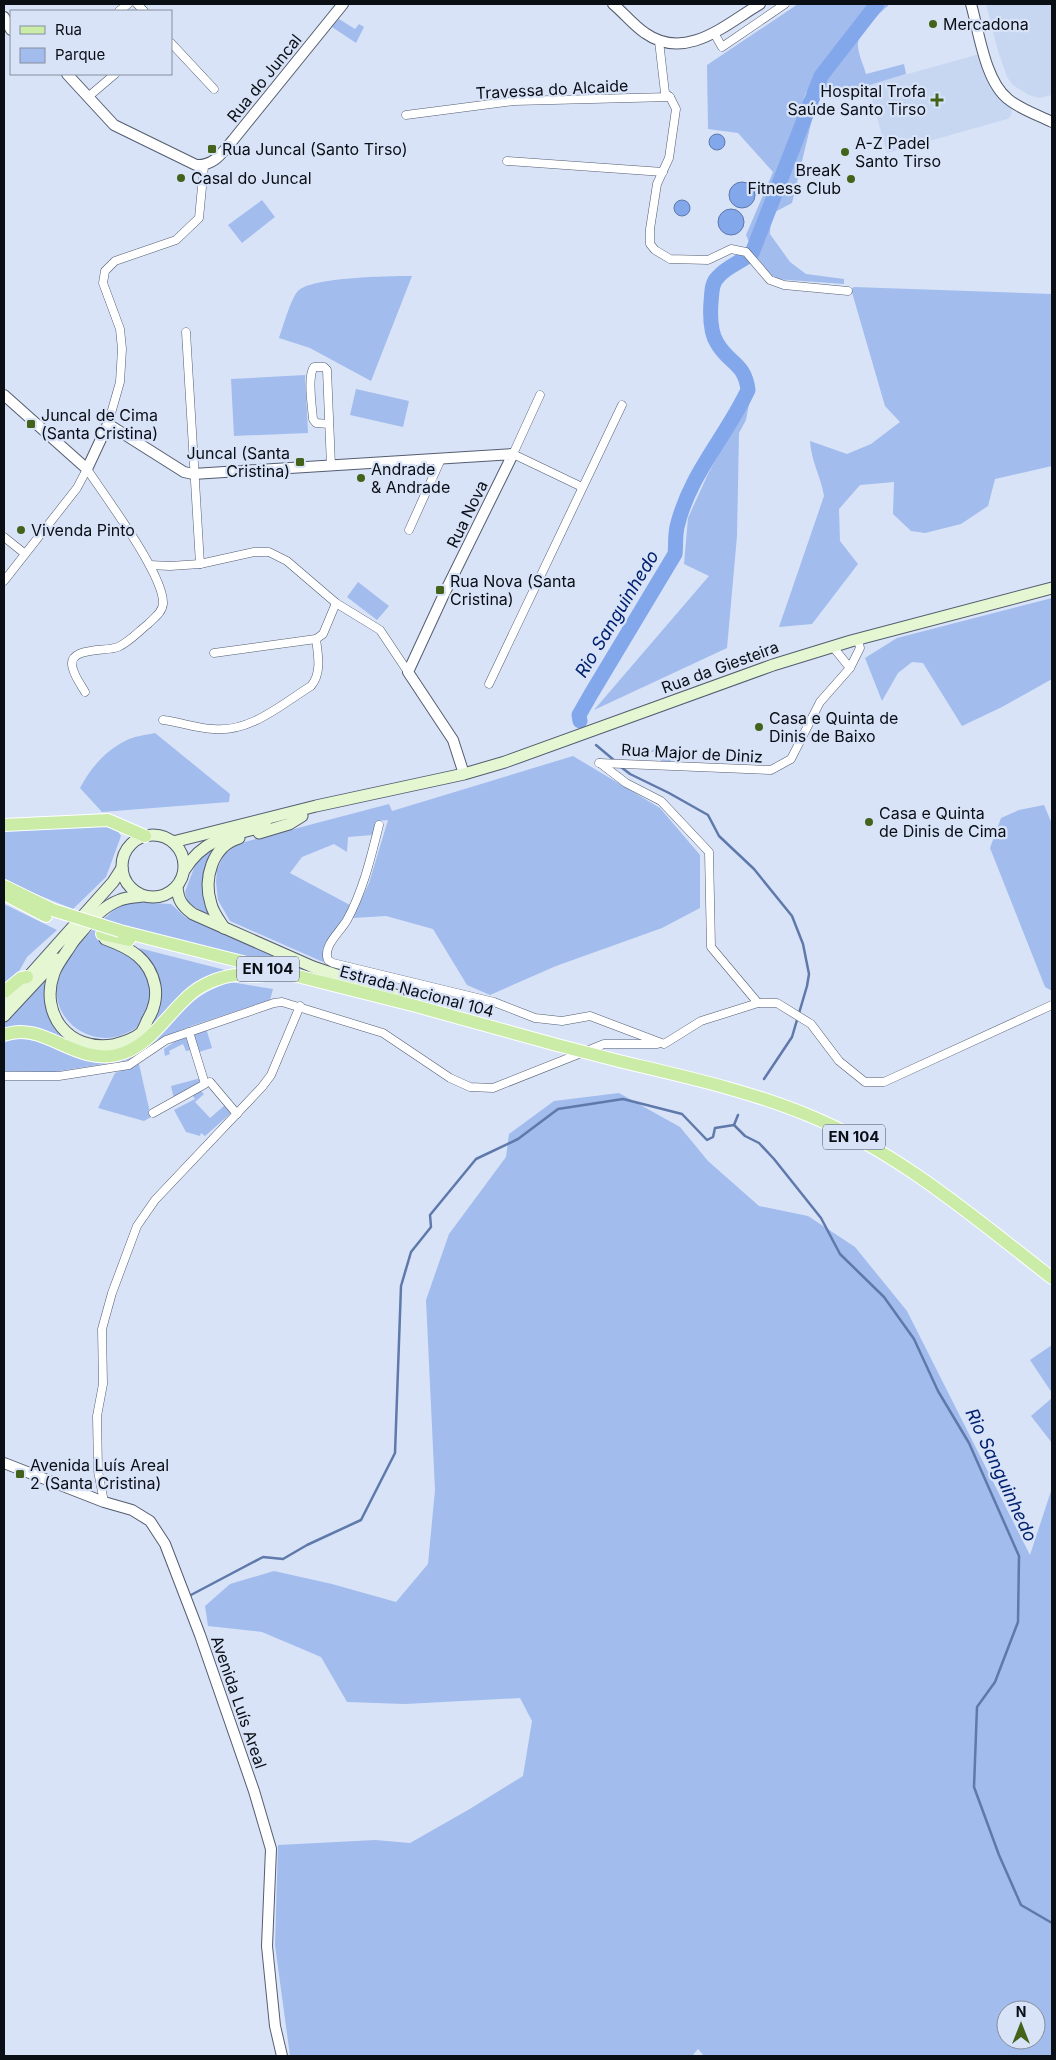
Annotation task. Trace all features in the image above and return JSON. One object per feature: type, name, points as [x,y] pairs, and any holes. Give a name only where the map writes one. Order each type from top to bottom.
[{"type":"main road","name":"Rua da Giesteira","points":[[402,788],[464,774],[505,762],[773,665],[858,639],[1052,588]]},
{"type":"main road","points":[[4,1016],[95,916],[120,900],[144,896],[162,896],[170,893],[177,887],[191,858],[211,842],[402,788]]},
{"type":"main road","points":[[173,842],[245,823],[402,788]]},
{"type":"main road","points":[[224,928],[211,906],[207,880],[218,852],[230,841],[289,824],[302,816]]},
{"type":"main road","points":[[4,825],[108,820],[145,836]]},
{"type":"main road","points":[[144,896],[128,885],[122,868],[122,860],[130,844],[145,836],[165,837],[180,849],[184,858],[185,868]]},
{"type":"main road","points":[[4,1004],[113,882],[122,868]]},
{"type":"main road","name":"Estrada Nacional 104","points":[[4,886],[52,914],[102,934],[421,1014],[500,1030]]},
{"type":"main road","points":[[177,887],[178,896],[183,907],[193,914],[313,967],[413,1002],[416,1006]]},
{"type":"main road","name":"Estrada Nacional 104","points":[[4,894],[21,904],[52,914],[416,1006],[500,1030]]},
{"type":"main road","points":[[4,900],[21,904]]},
{"type":"main road","points":[[74,940],[55,970],[50,996],[52,1011],[62,1029],[72,1038],[85,1044],[101,1047],[121,1043],[140,1033],[152,1014],[156,994],[152,974],[139,956],[123,946],[104,939],[102,934]]},
{"type":"main road","points":[[4,1035],[26,1031],[42,1036],[76,1052],[102,1056],[117,1055],[132,1049],[146,1040],[193,992],[220,978],[238,975],[256,977],[265,975]]},
{"type":"main road","points":[[4,992],[21,978],[27,977]]},
{"type":"main road","name":"EN 104","points":[[500,1030],[716,1084],[775,1102],[846,1133],[894,1160],[934,1187],[1052,1278]]},
{"type":"street","name":"Rua do Juncal","points":[[204,166],[218,158],[343,4]]},
{"type":"street","points":[[613,4],[645,33],[659,41],[683,43],[706,38],[760,4]]},
{"type":"street","points":[[714,33],[722,47],[786,4]]},
{"type":"street","points":[[971,4],[988,67],[996,86],[1009,100],[1052,122]]},
{"type":"street","points":[[977,4],[1000,81],[1014,97],[1052,116]]},
{"type":"street","points":[[659,41],[665,92],[676,109],[669,158],[657,184],[650,229],[650,244],[655,250],[670,258],[708,260],[732,249],[746,252],[770,280],[784,285],[848,291]]},
{"type":"street","points":[[172,44],[214,89]]},
{"type":"street","points":[[4,581],[77,488],[108,424],[120,382],[122,349],[120,329],[103,283],[105,271],[116,261],[176,240],[199,218],[204,166],[196,165],[114,125],[68,75]]},
{"type":"street","points":[[88,97],[113,75]]},
{"type":"street","name":"Travessa do Alcaide","points":[[406,114],[514,101],[670,97]]},
{"type":"street","points":[[507,161],[663,172]]},
{"type":"street","points":[[186,332],[193,474],[200,564]]},
{"type":"street","points":[[329,424],[316,423],[313,419],[311,371],[314,367],[324,367],[327,370],[331,466]]},
{"type":"street","points":[[4,395],[87,469],[150,565],[162,596],[163,603],[160,613],[120,646],[83,652],[76,656],[72,663],[72,668],[85,692]]},
{"type":"street","name":"Rua Nova","points":[[408,672],[540,395]]},
{"type":"street","points":[[489,684],[622,405]]},
{"type":"street","points":[[108,424],[184,472],[193,474],[513,454],[582,487]]},
{"type":"street","points":[[409,530],[441,459]]},
{"type":"street","points":[[4,537],[24,554]]},
{"type":"street","points":[[150,565],[200,564],[254,552],[269,552],[287,561],[336,603],[380,630],[453,740],[464,774]]},
{"type":"street","points":[[214,653],[316,639],[323,634],[336,603]]},
{"type":"street","points":[[163,720],[212,729],[231,730],[254,722],[311,686],[317,680],[316,639]]},
{"type":"street","name":"Rua Major de Diniz","points":[[758,1003],[711,947],[709,852],[661,801],[626,783],[599,763],[771,770],[791,759],[820,702],[850,668],[860,648],[858,639]]},
{"type":"street","points":[[833,647],[850,668]]},
{"type":"street","points":[[379,825],[366,873],[347,920],[328,947],[326,953],[328,960],[494,1002],[535,1018],[562,1022],[590,1016],[664,1044]]},
{"type":"street","points":[[4,1076],[60,1076],[129,1065],[166,1040],[274,1003],[282,1002],[383,1033],[450,1078],[470,1087],[492,1088],[604,1044],[664,1044],[701,1021],[758,1003],[777,1003],[811,1024],[840,1061],[865,1082],[884,1082],[1052,1005]]},
{"type":"street","points":[[104,1502],[98,1471],[97,1416],[103,1384],[102,1329],[112,1293],[137,1226],[155,1200],[271,1075],[300,1006]]},
{"type":"street","points":[[189,1032],[208,1083],[236,1114]]},
{"type":"street","points":[[153,1113],[218,1079]]},
{"type":"street","name":"Avenida Luís Areal","points":[[4,1463],[104,1502],[132,1510],[150,1521],[165,1544],[196,1625],[254,1791],[272,1849],[267,1946],[276,2026],[282,2056]]},
{"type":"shaded area","points":[[986,4],[1052,4],[1052,95],[1039,98],[1029,95],[1013,85],[1007,77]]},
{"type":"shaded area","name":"Hospital Trofa Saúde Santo Tirso","points":[[980,54],[988,80],[996,94],[1012,109],[1011,116],[1007,119],[887,153],[868,85]]},
{"type":"shaded area","points":[[717,134],[723,136],[725,142],[723,148],[717,150],[711,148],[709,142],[711,136]]},
{"type":"shaded area","points":[[742,182],[751,186],[755,195],[751,204],[742,208],[733,204],[729,195],[733,186]]},
{"type":"shaded area","points":[[682,200],[688,202],[690,208],[688,214],[682,216],[676,214],[674,208],[676,202]]},
{"type":"shaded area","points":[[731,209],[740,213],[744,222],[740,231],[731,235],[722,231],[718,222],[722,213]]},
{"type":"green space","points":[[798,4],[888,4],[866,28],[860,38],[858,47],[860,55],[866,74],[904,64],[906,74],[836,95],[806,92],[804,98],[814,102],[815,107],[792,203],[771,214],[770,234],[790,262],[806,274],[844,279],[844,284],[775,279],[755,256],[746,235],[773,172],[738,133],[708,129],[707,65]]},
{"type":"green space","points":[[339,19],[355,29],[359,24],[364,27],[356,43],[332,27]]},
{"type":"green space","points":[[262,200],[275,217],[242,243],[228,225]]},
{"type":"green space","points":[[412,276],[371,381],[310,348],[279,338],[295,295],[306,286],[352,278]]},
{"type":"green space","points":[[854,287],[1052,294],[1052,466],[995,479],[988,506],[961,524],[925,533],[911,531],[893,514],[894,482],[860,485],[839,509],[840,541],[858,564],[812,624],[779,627],[824,496],[812,455],[810,441],[847,454],[871,444],[900,422],[885,406],[851,289]]},
{"type":"green space","points":[[305,375],[308,433],[234,436],[231,379]]},
{"type":"green space","points":[[356,389],[409,401],[403,427],[350,415]]},
{"type":"green space","points":[[751,394],[746,420],[739,433],[737,536],[727,648],[594,710],[709,576],[684,564],[688,518],[708,474]]},
{"type":"green space","points":[[358,582],[389,606],[377,620],[347,597]]},
{"type":"green space","points":[[1052,598],[1052,679],[1002,707],[962,726],[923,663],[912,662],[898,673],[882,701],[865,658],[897,638]]},
{"type":"green space","points":[[155,733],[230,794],[229,802],[102,812],[80,788],[88,774],[105,755],[118,745],[132,738]]},
{"type":"green space","points":[[653,749],[670,749],[671,761],[661,761],[656,752],[651,752]]},
{"type":"green space","points":[[573,756],[660,808],[700,855],[700,908],[662,928],[556,966],[490,995],[467,985],[433,929],[386,916],[353,918],[369,883],[388,820],[378,821],[373,835],[348,837],[347,852],[334,844],[302,857],[290,873],[350,905],[323,962],[230,921],[218,900],[217,870],[224,855],[237,844],[389,804],[392,811]]},
{"type":"green space","points":[[1044,805],[1052,824],[1052,991],[1045,987],[990,848],[1001,818],[1019,810]]},
{"type":"green space","points":[[95,822],[117,830],[121,836],[106,877],[73,909],[16,886],[4,878],[4,828]]},
{"type":"green space","points":[[216,845],[207,863],[203,879],[204,896],[209,915],[188,903],[185,892],[197,860]]},
{"type":"green space","points":[[131,902],[171,904],[185,917],[347,983],[129,928],[123,951],[136,960],[148,978],[150,992],[146,1014],[137,1027],[119,1036],[109,1038],[89,1035],[71,1024],[60,1007],[57,997],[59,978],[70,955],[90,932],[117,908]]},
{"type":"green space","points":[[4,904],[57,930],[27,957],[17,975],[4,984]]},
{"type":"green space","points":[[139,948],[225,970],[199,984],[140,1038],[157,1016],[162,997],[159,979],[151,963]]},
{"type":"green space","points":[[45,980],[46,1003],[51,1018],[55,1025],[77,1046],[4,1031],[4,1022]]},
{"type":"green space","points":[[230,982],[273,989],[270,1000],[191,1026],[157,1040],[129,1060],[53,1072],[4,1071],[4,1041],[18,1039],[32,1040],[73,1055],[101,1062],[115,1061],[128,1057],[140,1051],[151,1042],[191,1003],[212,989]]},
{"type":"green space","points":[[206,1028],[212,1048],[199,1052],[193,1033]]},
{"type":"green space","points":[[183,1036],[188,1037],[192,1050],[186,1051],[183,1044],[169,1051],[170,1054],[165,1056],[164,1049]]},
{"type":"green space","points":[[139,1064],[151,1117],[144,1121],[98,1108],[115,1073]]},
{"type":"green space","points":[[201,1078],[198,1084],[174,1099],[171,1086]]},
{"type":"green space","points":[[200,1090],[204,1094],[195,1102],[210,1118],[225,1105],[231,1113],[205,1136],[201,1133],[200,1136],[186,1132],[174,1110],[195,1099],[192,1095]]},
{"type":"green space","points":[[619,1093],[680,1127],[708,1161],[759,1206],[808,1216],[855,1247],[907,1311],[1030,1555],[1052,1488],[1052,2056],[704,2056],[698,2049],[692,2056],[290,2056],[275,1945],[278,1845],[375,1840],[410,1843],[523,1776],[532,1721],[520,1698],[405,1704],[347,1702],[321,1657],[262,1632],[208,1626],[205,1606],[230,1584],[274,1571],[332,1584],[396,1602],[428,1564],[435,1490],[426,1300],[449,1234],[506,1157],[509,1134],[554,1101]]},
{"type":"green space","points":[[1052,1345],[1052,1393],[1030,1360]]},
{"type":"green space","points":[[1052,1398],[1052,1443],[1031,1416]]},
{"type":"waterway","name":"Rio Sanguinhedo","points":[[580,721],[579,715],[675,554],[677,527],[690,490],[748,390],[744,374],[722,350],[713,334],[711,313],[714,282],[726,270],[752,253],[821,76],[877,4]]},
{"type":"waterway","name":"Rio Sanguinhedo","points":[[596,745],[615,761]]},
{"type":"waterway","name":"Rio Sanguinhedo","points":[[621,767],[630,774],[708,815],[719,836],[754,869],[792,916],[803,944],[809,974],[807,986],[792,1037],[764,1079]]},
{"type":"waterway","points":[[189,1596],[263,1557],[283,1559],[307,1545],[361,1520],[395,1453],[401,1286],[411,1252],[431,1227],[430,1215],[476,1159],[518,1139],[558,1109],[623,1099],[682,1114],[707,1140],[713,1137],[715,1128],[734,1125]]},
{"type":"waterway","name":"Rio Sanguinhedo","points":[[738,1115],[734,1125],[745,1136],[759,1143],[774,1159],[821,1218],[840,1254],[884,1297],[914,1339],[938,1391],[969,1443],[1019,1556],[1018,1622],[995,1682],[977,1707],[974,1787],[999,1855],[1021,1905],[1052,1923]]},
{"type":"place","name":"Mercadona","points":[[933,24]]},
{"type":"place","name":"Hospital Trofa Saúde Santo Tirso","points":[[937,100]]},
{"type":"place","name":"Rua Juncal (Santo Tirso)","points":[[212,149]]},
{"type":"place","name":"A-Z Padel Santo Tirso","points":[[845,152]]},
{"type":"place","name":"Casal do Juncal","points":[[181,178]]},
{"type":"place","name":"BreaK Fitness Club","points":[[851,179]]},
{"type":"place","name":"Juncal de Cima (Santa Cristina)","points":[[31,424]]},
{"type":"place","name":"Juncal (Santa Cristina)","points":[[300,462]]},
{"type":"place","name":"Andrade & Andrade","points":[[361,478]]},
{"type":"place","name":"Vivenda Pinto","points":[[21,530]]},
{"type":"place","name":"Rua Nova (Santa Cristina)","points":[[440,590]]},
{"type":"place","name":"Casa e Quinta de Dinis de Baixo","points":[[759,727]]},
{"type":"place","name":"Casa e Quinta de Dinis de Cima","points":[[869,822]]},
{"type":"place","name":"Avenida Luís Areal 2 (Santa Cristina)","points":[[20,1474]]}]
